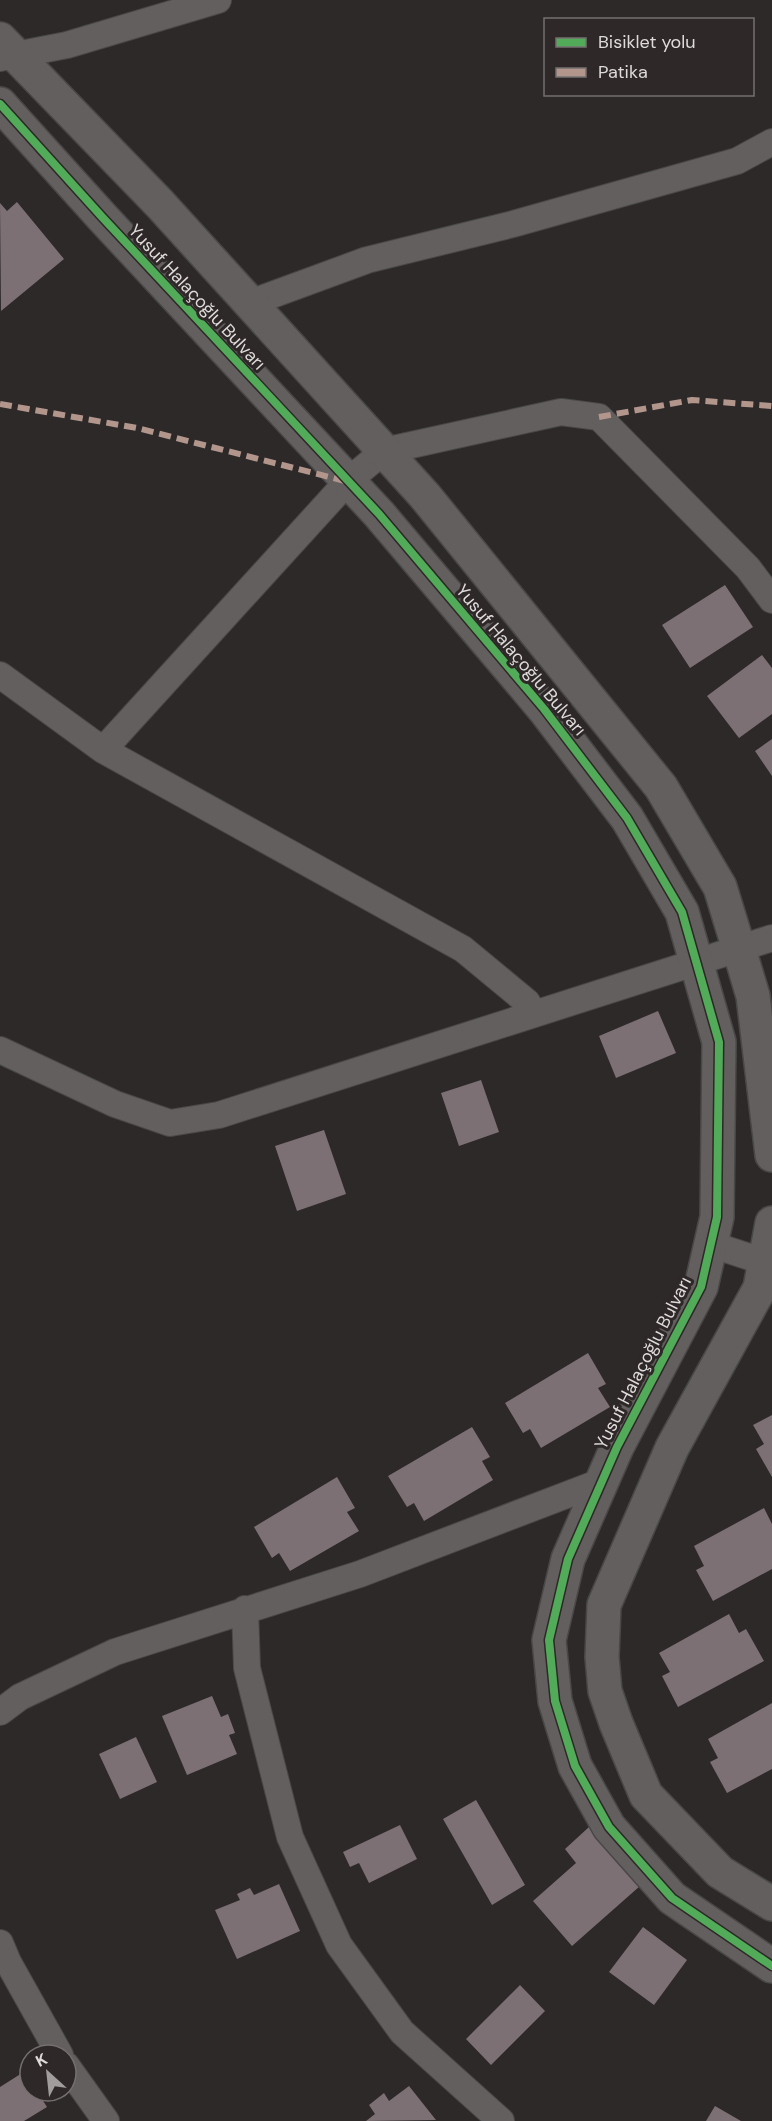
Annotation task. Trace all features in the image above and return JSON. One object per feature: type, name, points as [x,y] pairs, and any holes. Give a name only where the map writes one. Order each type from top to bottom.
[{"type":"street","points":[[5,50],[67,45],[218,0]]},
{"type":"street","name":"Yusuf Halaçoğlu Bulvarı","points":[[5,50],[160,204],[425,496],[661,787],[720,886],[753,996],[772,1155]]},
{"type":"street","name":"Yusuf Halaçoğlu Bulvarı","points":[[0,104],[111,227],[387,523],[544,709],[627,818],[682,912],[719,1042],[717,1217],[701,1287],[617,1447],[568,1559],[549,1640],[555,1701],[575,1766],[609,1827],[672,1898],[772,1966]]},
{"type":"street","points":[[250,303],[367,260],[513,224],[737,160],[772,142]]},
{"type":"street","points":[[103,750],[348,481],[384,451],[561,412],[599,417],[748,568],[772,600]]},
{"type":"street","points":[[0,675],[103,750],[464,949],[527,1002],[534,1014]]},
{"type":"street","points":[[0,1050],[115,1104],[170,1123],[219,1115],[772,938]]},
{"type":"street","points":[[772,1223],[768,1265],[760,1288],[672,1448],[604,1605],[602,1657],[605,1691],[646,1794],[720,1872],[772,1904]]},
{"type":"street","points":[[710,1244],[768,1265]]},
{"type":"street","points":[[0,1712],[20,1697],[115,1652],[360,1574],[603,1481]]},
{"type":"street","points":[[245,1609],[247,1668],[290,1837],[339,1946],[402,2032],[501,2121]]},
{"type":"street","points":[[0,1943],[8,1962],[53,2043]]},
{"type":"street","points":[[78,2082],[106,2121]]},
{"type":"building","points":[[17,202],[64,259],[1,311],[0,203],[7,211]]},
{"type":"building","points":[[725,585],[753,627],[690,668],[662,625]]},
{"type":"building","points":[[762,655],[772,668],[772,714],[739,738],[707,696]]},
{"type":"building","points":[[772,739],[772,776],[755,751]]},
{"type":"building","points":[[658,1011],[676,1053],[616,1078],[599,1036]]},
{"type":"building","points":[[481,1080],[499,1132],[459,1146],[441,1093]]},
{"type":"building","points":[[324,1130],[346,1194],[297,1211],[275,1146]]},
{"type":"building","points":[[588,1353],[606,1384],[598,1388],[610,1407],[541,1448],[530,1429],[523,1433],[505,1403]]},
{"type":"building","points":[[772,1415],[772,1477],[756,1449],[764,1444],[753,1425]]},
{"type":"building","points":[[472,1427],[490,1457],[482,1461],[493,1480],[424,1521],[414,1503],[407,1507],[388,1476]]},
{"type":"building","points":[[337,1477],[355,1508],[347,1512],[359,1531],[290,1571],[279,1553],[272,1558],[254,1527]]},
{"type":"building","points":[[764,1508],[772,1524],[772,1569],[713,1601],[696,1570],[704,1566],[694,1546]]},
{"type":"building","points":[[729,1614],[739,1633],[746,1629],[764,1661],[678,1707],[662,1676],[670,1672],[659,1653]]},
{"type":"building","points":[[212,1696],[221,1717],[228,1714],[235,1733],[229,1735],[237,1754],[187,1775],[162,1716]]},
{"type":"building","points":[[772,1703],[772,1769],[727,1793],[710,1762],[718,1758],[708,1739]]},
{"type":"building","points":[[136,1737],[157,1782],[120,1799],[99,1754]]},
{"type":"building","points":[[476,1800],[525,1885],[492,1905],[443,1819]]},
{"type":"building","points":[[400,1825],[417,1859],[369,1883],[359,1863],[350,1867],[343,1852]]},
{"type":"building","points":[[589,1827],[640,1886],[572,1946],[533,1901],[576,1863],[565,1849]]},
{"type":"building","points":[[279,1884],[300,1931],[237,1959],[215,1910],[240,1900],[237,1894],[250,1888],[254,1895]]},
{"type":"building","points":[[643,1927],[687,1960],[654,2005],[609,1972]]},
{"type":"building","points":[[520,1985],[545,2011],[491,2065],[466,2039]]},
{"type":"building","points":[[18,2076],[18,2103],[44,2103],[47,2107],[24,2121],[0,2121],[0,2087]]},
{"type":"building","points":[[409,2086],[436,2120],[366,2121],[375,2114],[369,2105],[384,2093],[389,2101]]},
{"type":"building","points":[[715,2106],[741,2121],[706,2121]]},
{"type":"marked path","points":[[599,417],[692,400],[772,406]]},
{"type":"marked path","points":[[0,404],[137,428],[345,481]]},
{"type":"cycle path","points":[[0,104],[379,514],[544,709],[627,818],[682,912],[719,1042],[717,1217],[701,1287],[617,1447],[568,1559],[549,1640],[555,1701],[575,1766],[609,1827],[672,1898],[772,1966]]}]
